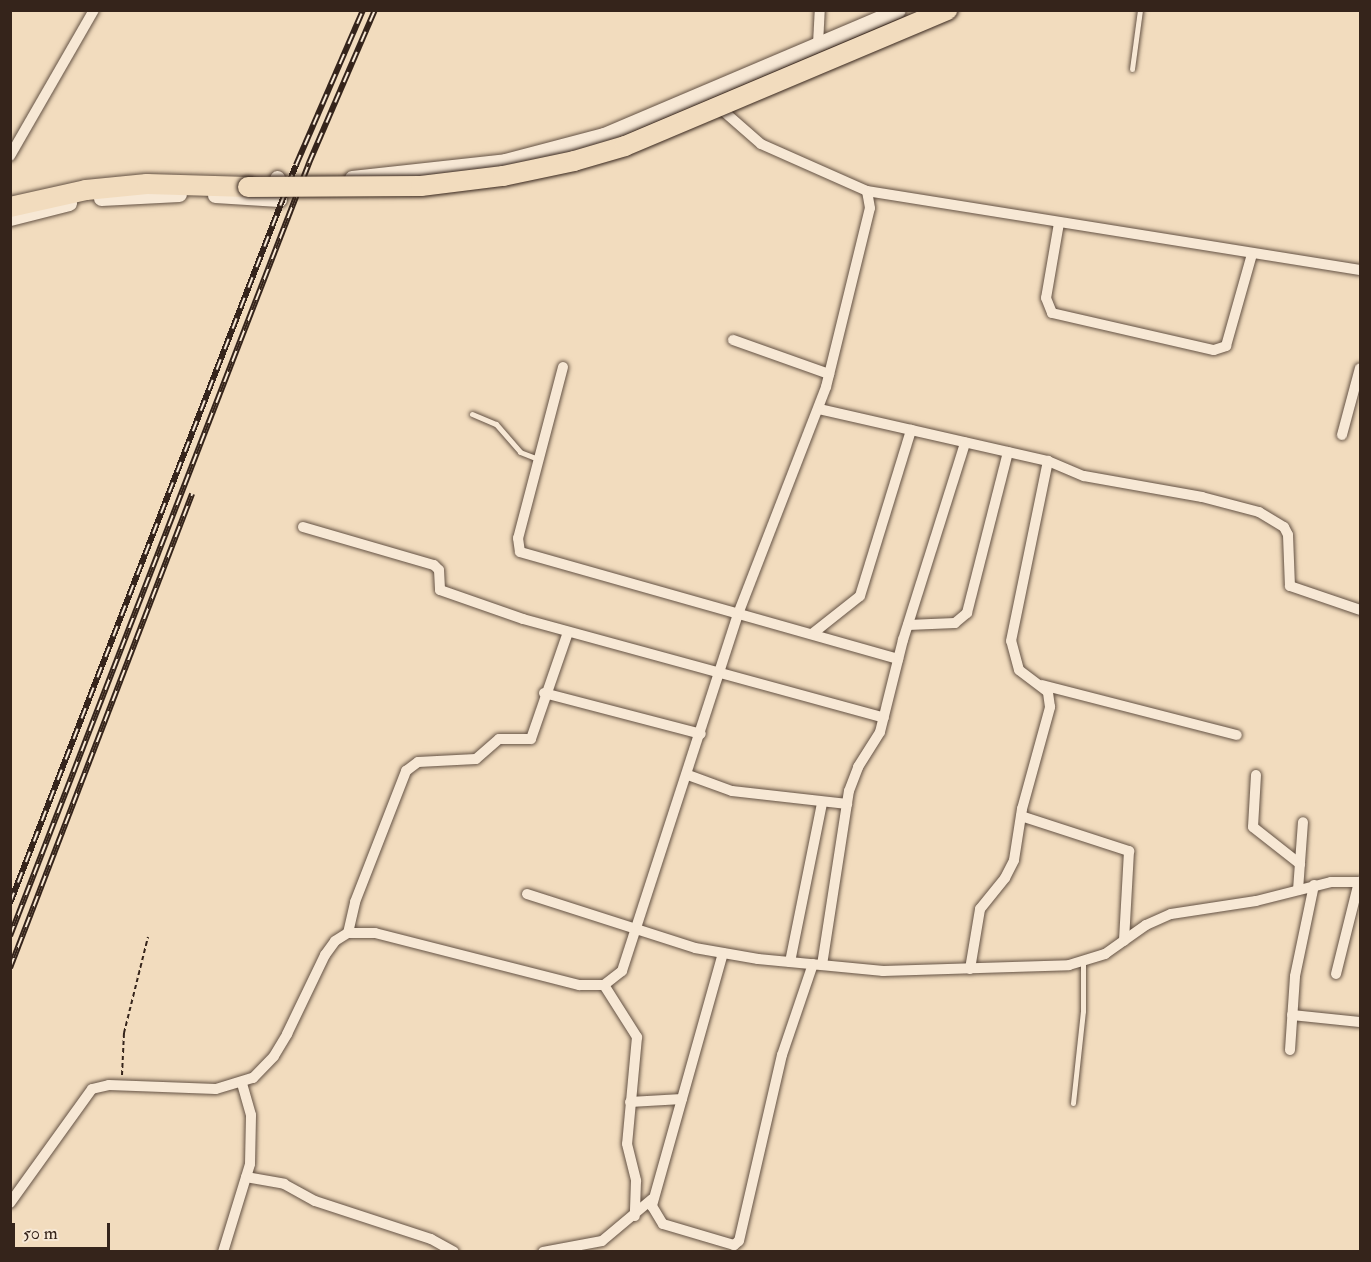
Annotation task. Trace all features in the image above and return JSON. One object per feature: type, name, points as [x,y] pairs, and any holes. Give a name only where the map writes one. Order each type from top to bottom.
[{"type":"highway","points":[[10,207],[86,190],[147,184],[323,189],[421,186],[503,176],[625,146],[947,10]]},
{"type":"street","points":[[10,156],[94,10]]},
{"type":"street","points":[[819,44],[820,10]]},
{"type":"street","points":[[10,200],[85,183],[146,178],[308,180],[421,173],[522,157],[634,123],[898,10]]},
{"type":"street","points":[[308,180],[307,196],[421,194],[504,183],[627,152],[958,10]]},
{"type":"street","points":[[722,110],[761,144],[867,191],[1360,270]]},
{"type":"street","points":[[10,218],[87,199],[147,194],[279,199],[279,178]]},
{"type":"street","points":[[10,1203],[33,1176],[82,1099],[100,1086],[185,1090],[242,1084],[263,1070],[274,1056],[326,955],[335,941],[348,933],[375,933],[579,985],[604,985],[622,970],[688,775],[738,614],[819,409],[867,221],[867,191]]},
{"type":"street","points":[[1059,223],[1046,298],[1052,313],[1214,350],[1226,346],[1252,254]]},
{"type":"street","points":[[733,340],[829,374]]},
{"type":"street","points":[[563,367],[518,538],[520,552],[898,659]]},
{"type":"street","points":[[1342,435],[1360,368]]},
{"type":"street","points":[[819,409],[1048,460],[1084,476],[1202,497],[1267,516],[1284,527],[1288,535],[1290,586],[1360,610]]},
{"type":"street","points":[[812,634],[860,596],[911,430]]},
{"type":"street","points":[[723,953],[652,1199],[654,1215],[663,1224],[715,1246],[739,1243],[782,1055],[818,965],[853,779],[874,743],[884,718],[908,625],[965,443]]},
{"type":"street","points":[[908,625],[955,623],[967,613],[1008,452]]},
{"type":"street","points":[[970,969],[980,909],[1011,869],[1021,816],[1050,707],[1048,692],[1019,670],[1012,653],[1011,635],[1048,460]]},
{"type":"street","points":[[303,527],[434,565],[439,570],[440,590],[568,632],[884,718]]},
{"type":"street","points":[[348,933],[355,902],[409,766],[424,761],[473,760],[499,739],[530,740],[544,693],[568,632]]},
{"type":"street","points":[[1039,684],[1237,735]]},
{"type":"street","points":[[544,693],[701,734]]},
{"type":"street","points":[[688,775],[732,791],[847,804]]},
{"type":"street","points":[[1256,775],[1253,826],[1300,864]]},
{"type":"street","points":[[790,962],[822,802]]},
{"type":"street","points":[[1021,816],[1128,850],[1124,940]]},
{"type":"street","points":[[1298,890],[1303,822]]},
{"type":"street","points":[[527,894],[636,930],[723,953],[818,965],[883,970],[1051,968],[1083,962],[1171,914],[1256,901],[1314,885],[1360,882],[1336,974]]},
{"type":"street","points":[[1290,1050],[1295,976],[1314,885]]},
{"type":"street","points":[[604,985],[637,1037],[627,1151],[636,1181],[635,1216]]},
{"type":"street","points":[[1292,1015],[1360,1022]]},
{"type":"street","points":[[223,1251],[246,1177],[252,1115],[242,1084]]},
{"type":"street","points":[[630,1102],[682,1099]]},
{"type":"street","points":[[246,1177],[277,1182],[315,1201],[431,1239],[454,1251]]},
{"type":"street","points":[[543,1251],[555,1246],[593,1244],[635,1216],[652,1199]]},
{"type":"lane","points":[[1132,69],[1140,10]]},
{"type":"lane","points":[[472,414],[501,428],[520,452],[539,459]]},
{"type":"lane","points":[[1073,1103],[1083,1011],[1083,962]]},
{"type":"path","points":[[123,1086],[124,1033],[148,938]]},
{"type":"railway","points":[[10,903],[296,165],[363,10]]},
{"type":"railway","points":[[10,936],[309,163],[375,10]]},
{"type":"railway","points":[[10,968],[192,494]]}]
